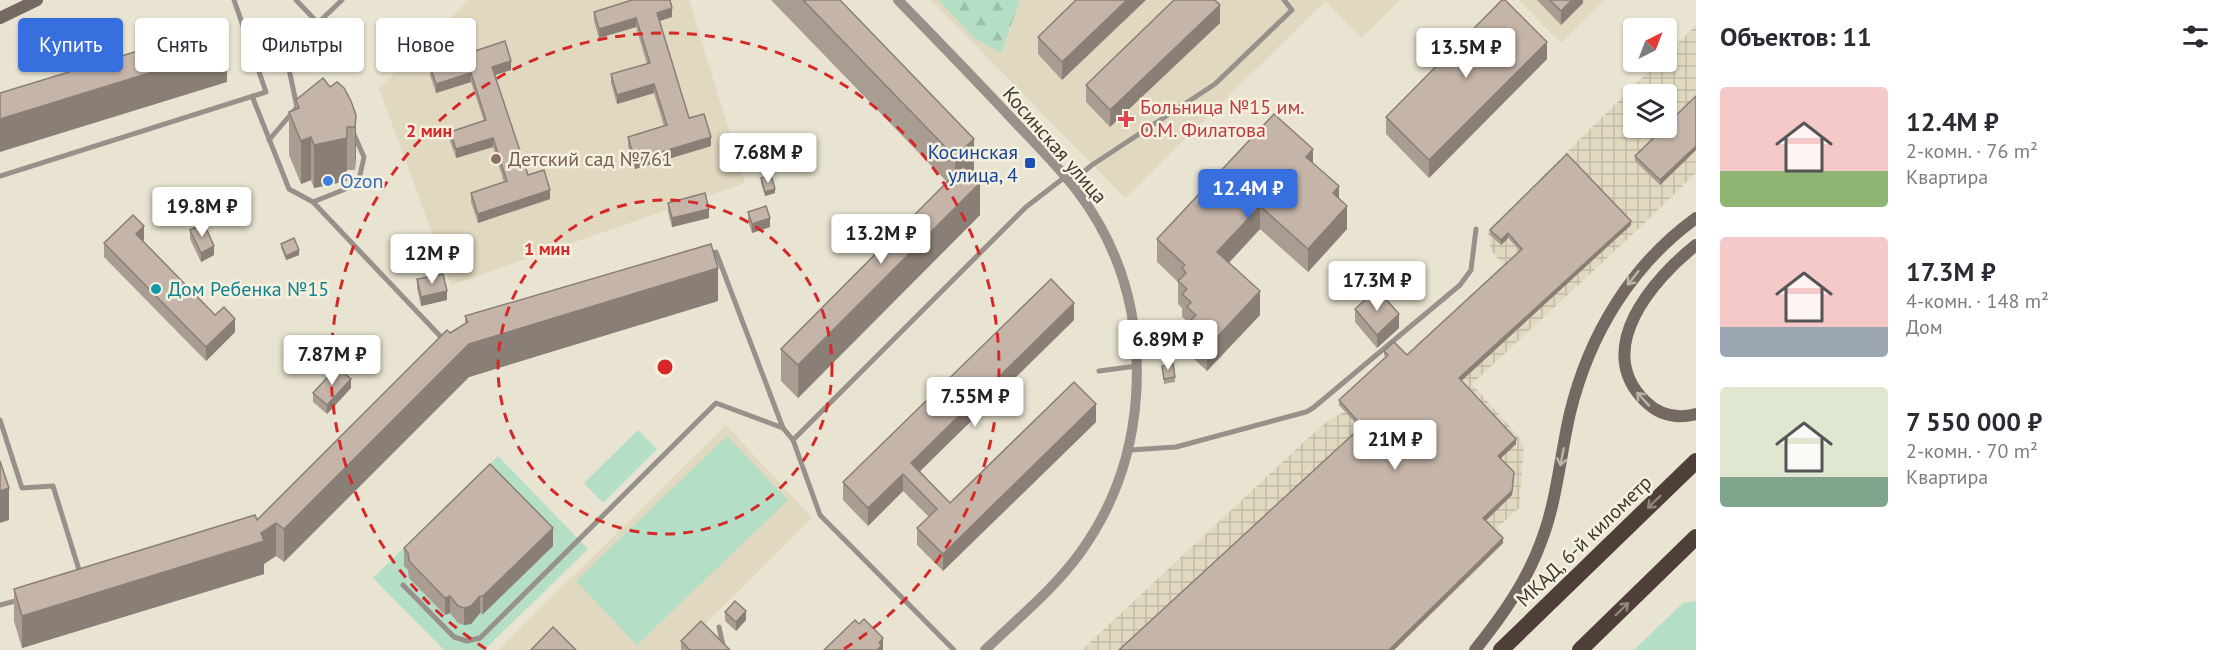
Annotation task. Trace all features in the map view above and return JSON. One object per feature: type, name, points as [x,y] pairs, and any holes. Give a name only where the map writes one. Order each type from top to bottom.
[{"type":"highway","name":"МКАД, 6-й километр","points":[[1502,650],[1696,461]]},
{"type":"highway","points":[[1580,650],[1696,537]]},
{"type":"main road","points":[[0,18],[37,0]]},
{"type":"main road","points":[[1475,650],[1496,624],[1523,583],[1542,540],[1555,490],[1570,413],[1595,342],[1616,303],[1635,275],[1673,235],[1696,218]]},
{"type":"main road","points":[[1692,248],[1652,289],[1636,313],[1626,336],[1624,359],[1632,385],[1651,406],[1667,415],[1686,417],[1696,414]]},
{"type":"street","name":"Косинская улица","points":[[898,0],[1002,108],[1067,180],[1097,221],[1119,267],[1136,335],[1135,406],[1130,450],[1112,499],[1081,552],[1055,582],[985,650]]},
{"type":"lane","points":[[0,176],[266,92],[234,0]]},
{"type":"lane","points":[[296,0],[312,18]]},
{"type":"lane","points":[[324,18],[342,0]]},
{"type":"lane","points":[[793,440],[1026,207],[1215,84],[1292,10],[1284,0]]},
{"type":"lane","points":[[290,72],[297,107]]},
{"type":"lane","points":[[252,96],[290,189],[313,202],[442,338]]},
{"type":"lane","points":[[269,140],[297,107],[308,106]]},
{"type":"lane","points":[[313,202],[358,184],[364,157],[350,127]]},
{"type":"lane","points":[[1130,450],[1176,447],[1306,412],[1313,408],[1460,285],[1473,262],[1476,229]]},
{"type":"lane","points":[[705,256],[716,252],[783,428],[793,440],[820,515],[954,650]]},
{"type":"lane","points":[[434,346],[442,338],[453,334]]},
{"type":"lane","points":[[1099,371],[1137,366]]},
{"type":"lane","points":[[402,585],[454,637],[467,641],[480,638],[716,403],[783,428]]},
{"type":"lane","points":[[0,420],[22,488],[53,486],[83,581]]},
{"type":"lane","points":[[0,605],[31,596]]},
{"type":"lane","points":[[719,627],[724,650]]},
{"type":"shaded area","points":[[469,0],[689,0],[745,183],[451,285],[379,88],[395,72],[476,72],[476,18],[451,18]]},
{"type":"shaded area","name":"Больница №15 им. О.М. Филатова","points":[[931,0],[1400,0],[1361,38],[1325,1],[1125,198]]},
{"type":"shaded area","points":[[1519,0],[1605,0],[1561,43]]},
{"type":"shaded area","points":[[1696,25],[1696,173],[1472,384],[1518,436],[1524,447],[1519,508],[1498,527],[1504,543],[1395,650],[1082,650],[1307,439],[1328,421],[1342,413],[1503,265],[1491,250],[1487,231],[1623,97],[1623,138],[1677,138],[1677,84],[1636,84],[1648,72],[1677,72],[1677,44]]},
{"type":"shaded area","points":[[726,425],[812,518],[679,650],[498,650]]},
{"type":"green space","points":[[939,0],[1020,0],[1001,53],[974,38]]},
{"type":"green space","points":[[638,430],[657,449],[603,503],[584,483]]},
{"type":"green space","points":[[727,436],[788,500],[637,645],[576,581]]},
{"type":"green space","points":[[498,456],[588,549],[484,650],[444,650],[373,578]]},
{"type":"green space","points":[[1696,601],[1696,650],[1634,650],[1683,603]]},
{"type":"building","points":[[632,0],[670,0],[672,8],[657,13],[689,118],[704,114],[711,137],[635,160],[628,137],[667,125],[654,84],[617,95],[611,74],[650,63],[636,18],[599,29],[594,12]]},
{"type":"building","points":[[803,0],[840,0],[974,139],[955,157]]},
{"type":"building","points":[[1076,0],[1127,0],[1062,62],[1038,37]]},
{"type":"building","points":[[1174,0],[1215,0],[1220,5],[1110,110],[1086,85]]},
{"type":"building","points":[[1502,0],[1505,0],[1547,42],[1429,160],[1386,117]]},
{"type":"building","points":[[1550,0],[1572,0],[1561,11]]},
{"type":"building","points":[[505,41],[511,61],[492,67],[528,175],[544,170],[550,190],[478,214],[471,193],[507,181],[493,138],[456,149],[450,132],[486,120],[471,73],[436,84],[432,72],[476,72],[476,51]]},
{"type":"building","points":[[135,52],[135,72],[152,72],[0,119],[0,93],[69,72],[123,72],[123,56]]},
{"type":"building","points":[[323,78],[330,87],[337,82],[344,88],[356,115],[355,127],[347,127],[347,138],[314,145],[311,137],[301,141],[289,112],[299,108],[296,100]]},
{"type":"building","points":[[1696,96],[1696,146],[1660,180],[1635,156],[1654,138],[1677,138],[1677,114]]},
{"type":"building","points":[[1274,114],[1313,149],[1306,157],[1339,186],[1333,193],[1347,206],[1308,249],[1260,206],[1217,252],[1260,291],[1207,348],[1194,336],[1200,329],[1191,320],[1196,315],[1187,307],[1191,302],[1182,294],[1187,289],[1178,281],[1186,273],[1182,268],[1185,265],[1157,239]]},
{"type":"building","points":[[1567,154],[1631,221],[1459,378],[1516,439],[1498,456],[1514,472],[1512,491],[1483,518],[1503,538],[1389,650],[1119,650],[1362,426],[1339,400],[1388,355],[1384,351],[1394,342],[1407,355],[1522,249],[1508,233],[1501,240],[1490,230]]},
{"type":"building","points":[[963,166],[980,183],[798,365],[781,349]]},
{"type":"building","points":[[771,175],[775,189],[765,192],[761,178]]},
{"type":"building","points":[[705,193],[709,209],[672,218],[668,203]]},
{"type":"building","points":[[766,206],[770,218],[752,224],[748,212]]},
{"type":"building","name":"Дом Ребенка №15","points":[[133,215],[144,226],[136,234],[215,315],[224,307],[235,319],[206,347],[104,243]]},
{"type":"building","points":[[204,224],[214,246],[201,253],[190,230]]},
{"type":"building","points":[[294,238],[299,250],[286,256],[281,244]]},
{"type":"building","points":[[711,244],[718,268],[469,344],[284,529],[276,523],[261,533],[264,541],[22,616],[14,589],[255,515],[257,520],[447,330],[450,333],[468,322],[465,316]]},
{"type":"building","points":[[443,274],[447,291],[421,297],[417,279]]},
{"type":"building","points":[[1051,279],[1074,303],[911,463],[950,503],[1074,382],[1096,404],[943,554],[917,528],[937,509],[903,474],[868,508],[843,482]]},
{"type":"building","points":[[1377,289],[1399,314],[1377,335],[1355,309]]},
{"type":"building","points":[[1173,364],[1175,377],[1164,379],[1162,366]]},
{"type":"building","points":[[337,367],[351,379],[327,405],[313,393]]},
{"type":"building","points":[[0,461],[9,488],[0,491]]},
{"type":"building","points":[[490,464],[553,528],[483,596],[480,596],[471,606],[464,608],[458,606],[450,596],[445,598],[409,561],[408,553],[404,548]]},
{"type":"building","points":[[735,601],[746,611],[736,622],[725,612]]},
{"type":"building","points":[[864,619],[883,638],[879,643],[882,645],[877,650],[824,650],[855,620],[859,624]]},
{"type":"building","points":[[701,621],[730,650],[690,650],[681,641]]},
{"type":"building","points":[[553,627],[576,650],[531,650]]},
{"type":"place","name":"Больница №15 им. О.М. Филатова","points":[[1126,119]]},
{"type":"place","name":"Детский сад №761","points":[[496,159]]},
{"type":"place","name":"Косинская улица, 4","points":[[1030,163]]},
{"type":"place","name":"Ozon","points":[[328,181]]},
{"type":"place","name":"Дом Ребенка №15","points":[[156,289]]}]
